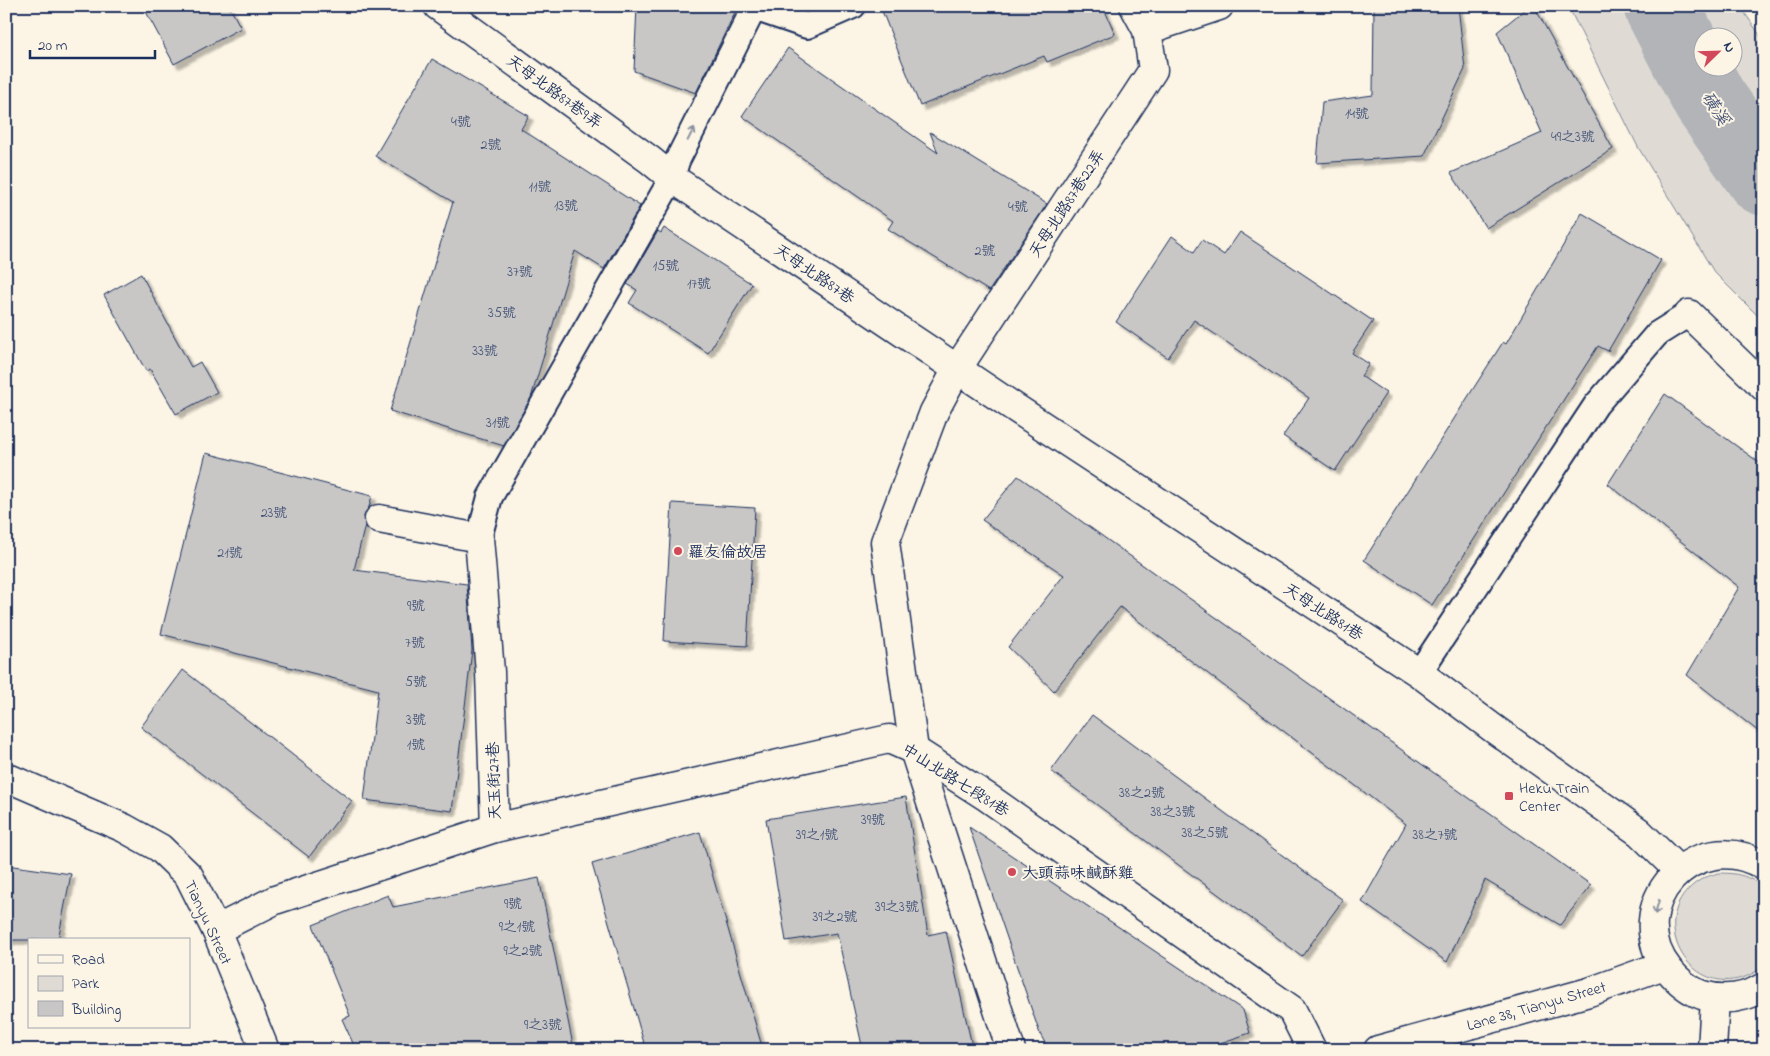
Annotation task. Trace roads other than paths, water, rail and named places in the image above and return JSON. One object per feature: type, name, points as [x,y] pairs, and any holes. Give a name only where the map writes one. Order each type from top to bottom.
[{"type":"street","name":"天母北路87巷9弄","points":[[438,6],[672,178]]},
{"type":"street","name":"天母北路87巷22弄","points":[[1011,1050],[914,750],[885,542],[934,412],[957,369],[1153,70],[1147,30],[1134,6]]},
{"type":"street","points":[[1147,30],[1219,6]]},
{"type":"street","name":"天母北路87巷","points":[[672,178],[957,369]]},
{"type":"street","points":[[1689,314],[1764,387]]},
{"type":"street","name":"天母北路81巷","points":[[957,369],[1419,673],[1639,832],[1678,871]]},
{"type":"street","points":[[379,518],[479,538]]},
{"type":"street","name":"天玉街27巷","points":[[216,930],[275,900],[495,828],[490,672],[479,538]]},
{"type":"street","name":"中山北路七段81巷","points":[[495,828],[889,739],[914,750],[987,797],[1292,1010],[1312,1050]]},
{"type":"street","name":"Tianyu Street","points":[[6,778],[124,828],[160,848],[189,876],[216,930],[265,1050]]},
{"type":"street","points":[[1761,859],[1736,854],[1716,854],[1696,860],[1678,871],[1665,886],[1656,905],[1653,926],[1656,946],[1664,965],[1677,981],[1695,992],[1715,998],[1736,998],[1755,993],[1764,988]]},
{"type":"street","name":"Lane 38, Tianyu Street","points":[[1378,1050],[1589,992],[1664,965]]},
{"type":"street","points":[[1712,1050],[1715,998]]},
{"type":"lane","points":[[479,538],[490,497],[672,178],[677,161],[754,7],[807,26],[853,6]]},
{"type":"lane","points":[[1419,673],[1596,405],[1658,334],[1689,314]]},
{"type":"waterway","name":"磺溪","points":[[1661,6],[1709,99],[1764,178]]},
{"type":"place","name":"羅友倫故居","points":[[678,551]]},
{"type":"place","name":"Heku Train Center","points":[[1509,796]]},
{"type":"place","name":"大頭蒜味鹹酥雞","points":[[1012,872]]}]
